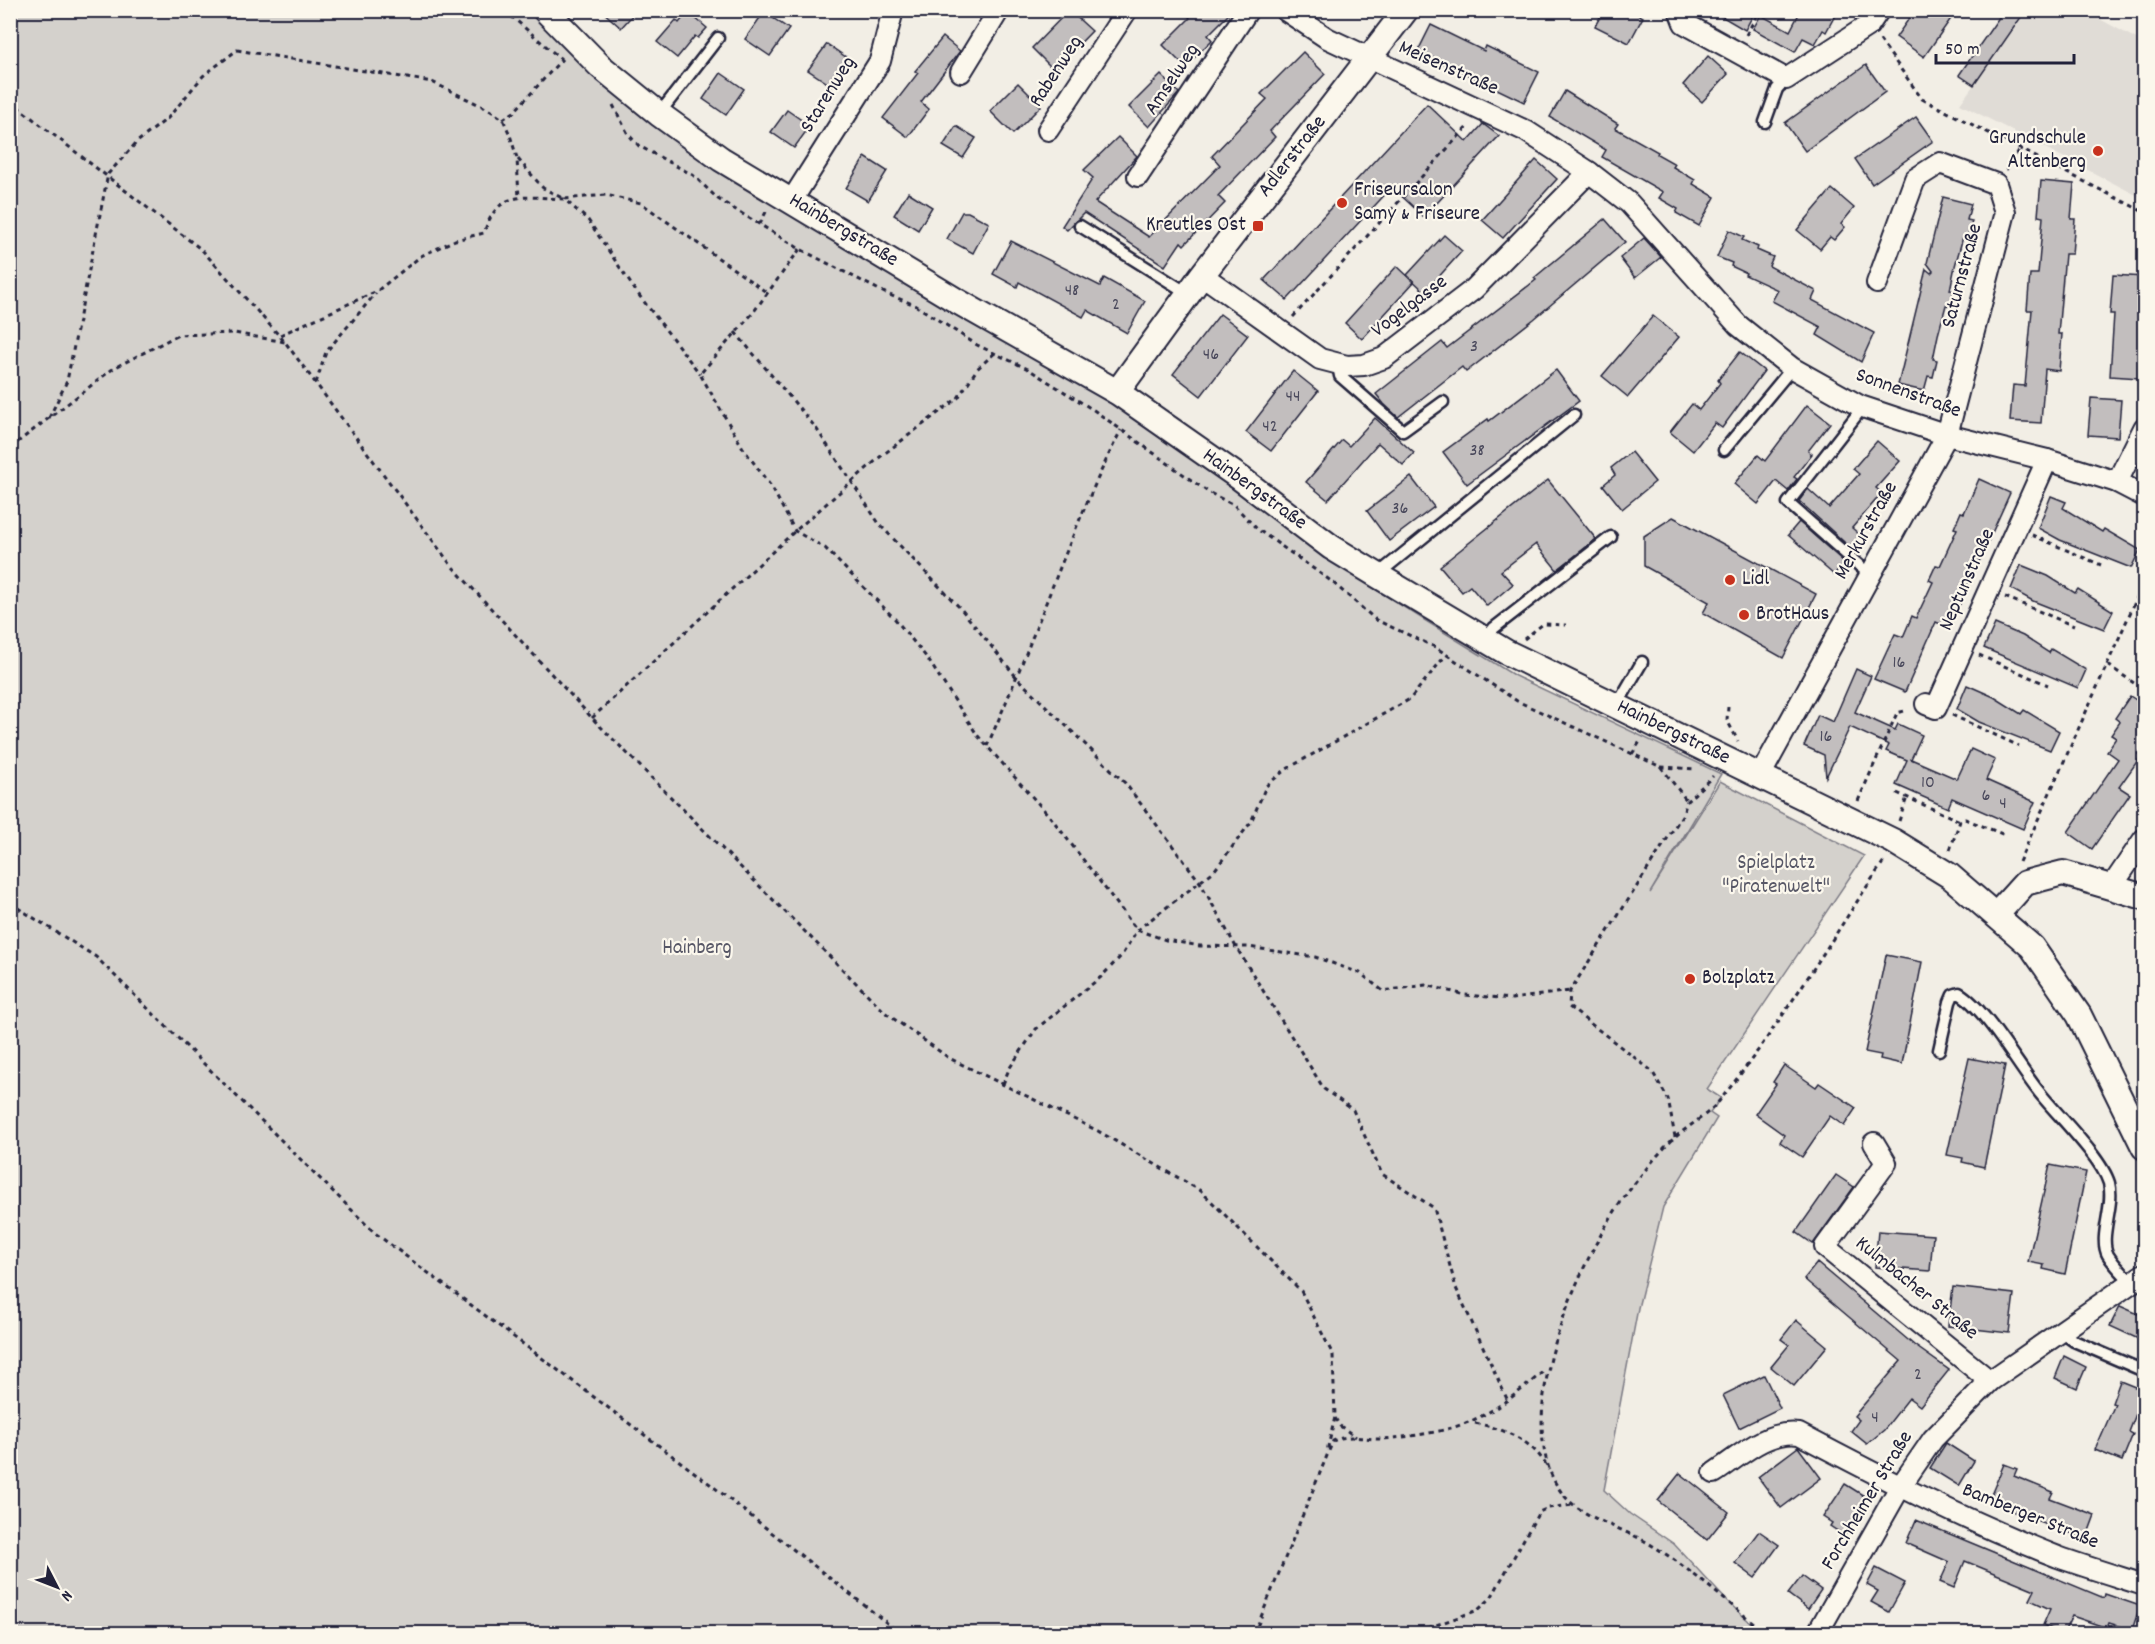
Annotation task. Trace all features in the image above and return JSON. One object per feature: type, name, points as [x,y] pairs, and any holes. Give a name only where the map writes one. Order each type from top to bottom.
[{"type":"street","name":"Hainbergstraße","points":[[545,10],[600,66],[659,114],[721,159],[957,301],[1117,392],[1331,547],[1485,639],[1893,841],[1950,876],[1998,914],[2032,947],[2073,1006],[2145,1148]]},
{"type":"street","name":"Starenweg","points":[[792,200],[880,61],[892,10]]},
{"type":"street","points":[[961,72],[999,10]]},
{"type":"street","name":"Rabenweg","points":[[1048,130],[1126,10]]},
{"type":"street","name":"Amselweg","points":[[1138,176],[1248,10]]},
{"type":"street","name":"Meisenstraße","points":[[1285,10],[1327,38],[1526,131],[1589,172]]},
{"type":"street","name":"Adlerstraße","points":[[1117,392],[1195,285],[1406,10]]},
{"type":"street","points":[[1679,10],[1684,23],[1786,79],[1874,18]]},
{"type":"street","points":[[1876,283],[1915,179],[1940,163],[1996,184]]},
{"type":"street","name":"Vogelgasse","points":[[1195,285],[1280,331],[1320,359],[1338,365],[1364,365],[1384,358],[1474,289],[1589,172]]},
{"type":"street","name":"Sonnenstraße","points":[[1589,172],[1629,203],[1738,325],[1792,368],[1863,407],[1947,435],[2047,460],[2117,482],[2145,496]]},
{"type":"street","name":"Saturnstraße","points":[[1947,435],[2005,212],[1996,184]]},
{"type":"street","points":[[2117,482],[2145,428]]},
{"type":"street","name":"Merkurstraße","points":[[1760,776],[1947,435]]},
{"type":"street","name":"Neptunstraße","points":[[1931,706],[1964,648],[2047,460]]},
{"type":"street","points":[[2112,886],[2145,839]]},
{"type":"street","points":[[1998,914],[2025,883],[2063,873],[2145,897]]},
{"type":"street","name":"Kulmbacher Straße","points":[[1874,1143],[1886,1163],[1825,1247],[1990,1381]]},
{"type":"street","name":"Forchheimer Straße","points":[[1817,1634],[1900,1487],[1933,1439],[1990,1381],[2138,1278]]},
{"type":"street","name":"Bamberger Straße","points":[[1714,1473],[1766,1438],[1782,1432],[1799,1434],[1900,1487],[2059,1557],[2145,1585]]},
{"type":"lane","points":[[659,114],[718,38]]},
{"type":"lane","points":[[1765,122],[1777,89],[1786,79]]},
{"type":"lane","points":[[1080,226],[1195,285]]},
{"type":"lane","points":[[1338,365],[1340,376],[1403,431],[1443,402]]},
{"type":"lane","points":[[1724,450],[1792,368]]},
{"type":"lane","points":[[1863,407],[1788,503],[1870,575]]},
{"type":"lane","points":[[1377,575],[1574,415]]},
{"type":"lane","points":[[1485,639],[1494,628],[1611,537]]},
{"type":"lane","points":[[1617,705],[1642,662]]},
{"type":"lane","points":[[1939,1050],[1950,1002],[1953,995],[1959,993],[1976,1008],[2039,1092],[2100,1166],[2108,1182],[2111,1202],[2104,1243],[2108,1254],[2138,1278]]},
{"type":"lane","points":[[2061,1332],[2074,1341],[2145,1371]]},
{"type":"path","points":[[1737,52],[1760,10]]},
{"type":"path","points":[[506,11],[570,67]]},
{"type":"path","points":[[1874,18],[1922,99],[2145,212]]},
{"type":"path","points":[[49,418],[67,381],[108,174],[137,142],[168,118],[203,76],[237,50],[432,82],[503,119],[517,158],[519,199]]},
{"type":"path","points":[[503,119],[514,112],[562,60]]},
{"type":"path","points":[[605,97],[613,104],[628,134],[639,146],[693,175],[718,198],[800,249],[887,294],[915,304],[995,353],[1028,369],[1121,430],[1208,492],[1234,505],[1257,529],[1331,581],[1354,604],[1376,620],[1446,655],[1517,701],[1661,767],[1697,770]]},
{"type":"path","points":[[10,101],[108,174],[202,250],[285,342],[451,565],[592,718],[887,1014],[949,1058],[1098,1131],[1201,1191],[1301,1291],[1333,1355],[1335,1417],[1328,1451]]},
{"type":"path","points":[[1280,331],[1333,270],[1483,111]]},
{"type":"path","points":[[1996,184],[2020,149]]},
{"type":"path","points":[[517,158],[543,188],[564,199],[588,220],[635,290],[661,320],[700,374],[743,448],[772,488],[795,531],[825,548],[895,619],[927,658],[987,746],[1052,819],[1137,930],[1166,940],[1315,957],[1360,973],[1383,992],[1426,985],[1465,995],[1512,999],[1570,991]]},
{"type":"path","points":[[316,383],[326,352],[377,291],[421,256],[454,240],[484,233],[491,212],[508,199],[564,199],[606,195],[641,203],[766,292]]},
{"type":"path","points":[[700,374],[800,249]]},
{"type":"path","points":[[279,336],[377,291]]},
{"type":"path","points":[[735,332],[816,428],[880,525],[961,609],[1018,679],[1125,783],[1200,882],[1236,947],[1324,1089],[1353,1110],[1382,1174],[1434,1208],[1456,1288],[1508,1401]]},
{"type":"path","points":[[10,448],[114,368],[178,335],[234,333],[285,342]]},
{"type":"path","points":[[592,718],[850,482],[958,398],[976,369],[995,353]]},
{"type":"path","points":[[987,746],[1018,679],[1090,490],[1121,430]]},
{"type":"path","points":[[2017,528],[2101,565]]},
{"type":"path","points":[[2019,862],[2145,582]]},
{"type":"path","points":[[1989,590],[2074,626]]},
{"type":"path","points":[[1521,642],[1544,624],[1566,625]]},
{"type":"path","points":[[1964,648],[2048,685]]},
{"type":"path","points":[[1003,1084],[1036,1029],[1101,977],[1122,955],[1137,930],[1214,871],[1251,822],[1266,786],[1286,770],[1410,699],[1446,655]]},
{"type":"path","points":[[2108,665],[2145,690]]},
{"type":"path","points":[[1857,802],[1897,713],[1931,706],[2019,746]]},
{"type":"path","points":[[1728,707],[1727,720],[1741,746]]},
{"type":"path","points":[[1632,754],[1645,735]]},
{"type":"path","points":[[1661,767],[1687,801]]},
{"type":"path","points":[[1705,772],[1720,778]]},
{"type":"path","points":[[1675,1137],[1668,1099],[1652,1071],[1569,1006],[1570,991],[1683,814],[1687,801],[1714,776]]},
{"type":"path","points":[[1897,793],[1960,821],[1965,819],[2005,835]]},
{"type":"path","points":[[1899,822],[1907,798]]},
{"type":"path","points":[[1950,850],[1960,821]]},
{"type":"path","points":[[1552,1475],[1544,1443],[1542,1409],[1547,1368],[1582,1270],[1601,1231],[1629,1190],[1675,1137],[1718,1102],[1885,859]]},
{"type":"path","points":[[10,903],[96,957],[375,1233],[710,1484],[901,1634]]},
{"type":"path","points":[[1254,1634],[1333,1441],[1342,1437],[1380,1439],[1431,1433],[1473,1422],[1508,1401],[1547,1368]]},
{"type":"path","points":[[1335,1417],[1340,1426],[1358,1438]]},
{"type":"path","points":[[1473,1422],[1502,1429],[1524,1440],[1543,1458],[1562,1493],[1573,1504],[1648,1543],[1768,1634]]},
{"type":"path","points":[[1411,1634],[1478,1610],[1491,1598],[1539,1512],[1548,1508],[1573,1504]]},
{"type":"shaded area","name":"Grundschule Altenberg","points":[[2027,11],[2085,11],[2144,43],[2144,199],[1960,104]]},
{"type":"green space","name":"Hainberg","points":[[10,11],[550,11],[605,76],[1081,377],[1370,586],[1515,676],[1721,774],[1650,893],[1720,781],[1864,856],[1707,1089],[1721,1098],[1710,1113],[1717,1118],[1663,1207],[1638,1308],[1604,1490],[1630,1514],[1674,1544],[1729,1603],[1762,1633],[11,1633]]},
{"type":"building","points":[[601,10],[637,10],[621,28]]},
{"type":"building","points":[[1069,10],[1092,31],[1054,70],[1032,48]]},
{"type":"building","points":[[1183,10],[1233,10],[1208,35],[1212,40],[1185,67],[1163,45],[1190,18]]},
{"type":"building","points":[[1604,10],[1630,10],[1643,17],[1629,43],[1595,26]]},
{"type":"building","points":[[1711,10],[1745,10],[1753,15],[1745,30]]},
{"type":"building","points":[[1801,10],[1838,10],[1826,32],[1823,30],[1815,44],[1803,38],[1795,52],[1753,29],[1761,15],[1790,31]]},
{"type":"building","points":[[1915,10],[1957,10],[1924,57],[1896,37]]},
{"type":"building","points":[[2004,10],[2026,10],[1974,85],[1959,75]]},
{"type":"building","points":[[688,12],[707,28],[698,38],[695,36],[677,58],[657,42],[676,20],[679,23]]},
{"type":"building","points":[[764,12],[789,29],[770,56],[745,39]]},
{"type":"building","points":[[1431,25],[1484,51],[1486,46],[1539,72],[1524,102],[1418,51]]},
{"type":"building","points":[[943,37],[960,51],[921,102],[929,109],[908,137],[883,118],[918,73],[915,71]]},
{"type":"building","points":[[827,44],[850,60],[832,86],[808,70]]},
{"type":"building","points":[[1303,52],[1325,74],[1270,131],[1275,137],[1218,196],[1225,203],[1184,245],[1181,242],[1165,266],[1084,213],[1067,230],[1062,226],[1093,178],[1084,170],[1118,137],[1137,156],[1095,202],[1149,237],[1220,165],[1212,156],[1267,99],[1261,94]]},
{"type":"building","points":[[1708,56],[1728,74],[1702,102],[1683,85]]},
{"type":"building","points":[[1866,65],[1885,92],[1805,151],[1785,123]]},
{"type":"building","points":[[721,73],[744,89],[726,115],[703,99]]},
{"type":"building","points":[[1161,75],[1179,93],[1149,127],[1129,107]]},
{"type":"building","points":[[1018,83],[1041,106],[1013,134],[990,111]]},
{"type":"building","points":[[1565,91],[1618,124],[1615,128],[1675,164],[1673,167],[1695,180],[1693,184],[1715,197],[1699,226],[1676,213],[1678,209],[1659,198],[1663,192],[1602,157],[1606,150],[1550,117]]},
{"type":"building","points":[[1427,104],[1467,142],[1483,124],[1499,136],[1424,217],[1392,187],[1287,300],[1264,280]]},
{"type":"building","points":[[787,110],[810,126],[794,148],[771,132]]},
{"type":"building","points":[[1916,117],[1933,141],[1872,184],[1855,159]]},
{"type":"building","points":[[956,126],[976,138],[963,158],[943,146]]},
{"type":"building","points":[[865,157],[887,171],[868,201],[846,188]]},
{"type":"building","points":[[1536,160],[1557,179],[1503,238],[1482,220]]},
{"type":"building","points":[[2041,181],[2074,184],[2071,219],[2075,219],[2072,254],[2065,254],[2058,334],[2062,334],[2059,371],[2045,369],[2041,423],[2010,421],[2013,385],[2025,386],[2032,310],[2027,310],[2030,274],[2038,274],[2043,217],[2038,216]]},
{"type":"building","points":[[1832,189],[1854,208],[1841,224],[1845,227],[1834,240],[1830,237],[1820,249],[1797,230]]},
{"type":"building","points":[[908,192],[932,207],[918,230],[894,215]]},
{"type":"building","points":[[1943,197],[1971,204],[1967,220],[1972,221],[1967,238],[1963,237],[1955,266],[1950,290],[1954,291],[1951,306],[1946,305],[1938,335],[1933,359],[1937,360],[1933,377],[1928,376],[1924,391],[1898,385],[1926,269],[1931,273],[1933,271],[1927,263]]},
{"type":"building","points":[[962,212],[968,212],[989,223],[973,253],[947,239]]},
{"type":"building","points":[[1605,219],[1625,242],[1534,319],[1466,372],[1462,367],[1398,417],[1376,394],[1442,342],[1447,348],[1536,280],[1534,278]]},
{"type":"building","points":[[1729,230],[1744,237],[1742,240],[1758,247],[1757,250],[1773,257],[1769,266],[1816,291],[1812,300],[1874,333],[1861,362],[1817,335],[1821,327],[1772,301],[1778,290],[1745,275],[1746,273],[1731,266],[1732,263],[1717,257]]},
{"type":"building","points":[[1444,235],[1462,251],[1425,292],[1407,275]]},
{"type":"building","points":[[1644,238],[1661,257],[1635,278],[1620,258]]},
{"type":"building","points":[[1011,241],[1100,286],[1104,278],[1145,301],[1127,333],[1087,310],[1083,317],[1019,282],[1017,287],[993,274]]},
{"type":"building","points":[[1397,266],[1414,282],[1362,339],[1345,323]]},
{"type":"building","points":[[2113,275],[2144,277],[2140,378],[2110,376],[2114,314],[2110,314]]},
{"type":"building","points":[[1220,314],[1248,335],[1201,396],[1173,374]]},
{"type":"building","points":[[1653,316],[1679,337],[1628,397],[1602,376]]},
{"type":"building","points":[[1740,352],[1764,371],[1722,428],[1715,423],[1693,451],[1670,432],[1692,404],[1699,410],[1720,383],[1718,380]]},
{"type":"building","points":[[1556,370],[1579,401],[1467,484],[1443,452],[1488,419],[1489,421]]},
{"type":"building","points":[[1293,371],[1318,391],[1271,451],[1246,432]]},
{"type":"building","points":[[2091,398],[2121,400],[2118,437],[2088,435]]},
{"type":"building","points":[[1807,405],[1830,423],[1808,451],[1812,454],[1794,477],[1797,479],[1788,491],[1776,481],[1758,504],[1734,484],[1758,455],[1765,461]]},
{"type":"building","points":[[1375,418],[1414,453],[1403,465],[1378,443],[1328,500],[1306,482],[1342,440],[1349,446]]},
{"type":"building","points":[[1877,441],[1900,461],[1876,488],[1882,493],[1852,528],[1865,539],[1854,551],[1799,501],[1808,489],[1829,508],[1859,474],[1853,469]]},
{"type":"building","points":[[1631,452],[1655,482],[1622,509],[1603,485],[1615,475],[1611,468]]},
{"type":"building","points":[[1411,477],[1434,507],[1389,541],[1367,511]]},
{"type":"building","points":[[1979,479],[2010,493],[1949,628],[1936,622],[1905,692],[1874,679],[1895,634],[1903,637],[1912,616],[1916,618],[1933,582],[1929,580],[1936,565],[1940,566],[1957,529],[1954,528],[1961,512],[1964,513]]},
{"type":"building","points":[[1548,480],[1596,539],[1557,570],[1536,544],[1501,571],[1513,584],[1487,606],[1470,586],[1462,592],[1440,566]]},
{"type":"building","points":[[2051,496],[2066,502],[2063,508],[2102,532],[2104,529],[2140,550],[2131,568],[2060,540],[2038,528]]},
{"type":"building","name":"Lidl","points":[[1673,517],[1816,594],[1783,658],[1703,613],[1709,602],[1644,566],[1644,536]]},
{"type":"building","points":[[1799,522],[1844,562],[1834,575],[1788,535]]},
{"type":"building","points":[[2021,565],[2048,576],[2075,593],[2078,589],[2113,611],[2104,629],[2033,601],[2011,589]]},
{"type":"building","points":[[1995,624],[2023,636],[2049,653],[2051,649],[2086,670],[2078,688],[1984,648]]},
{"type":"building","points":[[1856,669],[1871,676],[1855,712],[1895,730],[1898,724],[1922,735],[1911,759],[1957,779],[1971,749],[1995,760],[1986,780],[2035,802],[2023,829],[1952,798],[1948,808],[1896,785],[1907,760],[1886,751],[1889,745],[1850,727],[1826,777],[1824,755],[1804,746],[1818,715],[1833,722]]},
{"type":"building","points":[[1967,685],[1994,697],[2021,714],[2024,710],[2059,731],[2050,750],[1979,722],[1957,709]]},
{"type":"building","points":[[2130,696],[2145,706],[2145,744],[2138,754],[2141,756],[2119,787],[2130,794],[2092,849],[2068,832],[2118,759],[2107,751],[2116,738],[2111,735],[2120,722],[2115,718]]},
{"type":"building","points":[[1886,955],[1922,962],[1902,1064],[1880,1059],[1881,1055],[1865,1052]]},
{"type":"building","points":[[1969,1058],[2005,1065],[1984,1167],[1962,1162],[1963,1158],[1947,1155]]},
{"type":"building","points":[[1784,1065],[1816,1087],[1819,1083],[1856,1108],[1844,1126],[1830,1116],[1802,1157],[1780,1142],[1784,1135],[1755,1114],[1776,1084],[1773,1082]]},
{"type":"building","points":[[2050,1165],[2086,1172],[2065,1274],[2043,1269],[2044,1265],[2028,1262]]},
{"type":"building","points":[[1836,1175],[1854,1187],[1813,1244],[1796,1232]]},
{"type":"building","points":[[1878,1231],[1933,1235],[1930,1271],[1875,1267]]},
{"type":"building","points":[[1817,1263],[1914,1345],[1949,1370],[1920,1406],[1909,1398],[1884,1430],[1867,1444],[1851,1431],[1859,1420],[1854,1416],[1901,1361],[1804,1279]]},
{"type":"building","points":[[1953,1287],[2014,1294],[2009,1333],[1948,1326]]},
{"type":"building","points":[[2120,1306],[2145,1317],[2145,1342],[2110,1326]]},
{"type":"building","points":[[1796,1320],[1827,1346],[1794,1386],[1771,1367],[1789,1345],[1781,1339]]},
{"type":"building","points":[[2064,1356],[2086,1367],[2077,1388],[2055,1378]]},
{"type":"building","points":[[1764,1375],[1780,1408],[1739,1428],[1723,1395]]},
{"type":"building","points":[[2120,1381],[2145,1391],[2129,1432],[2133,1434],[2122,1461],[2095,1450],[2115,1404],[2112,1403]]},
{"type":"building","points":[[1946,1443],[1974,1461],[1959,1486],[1930,1468]]},
{"type":"building","points":[[1798,1447],[1821,1478],[1781,1508],[1758,1477]]},
{"type":"building","points":[[2004,1464],[2017,1469],[2014,1476],[2053,1492],[2050,1498],[2095,1515],[2086,1539],[1988,1502]]},
{"type":"building","points":[[1680,1473],[1729,1512],[1707,1540],[1658,1501]]},
{"type":"building","points":[[1845,1484],[1869,1499],[1845,1536],[1830,1526],[1832,1523],[1823,1517]]},
{"type":"building","points":[[1916,1520],[2104,1598],[2105,1594],[2140,1606],[2132,1630],[2109,1623],[2107,1628],[2072,1616],[2063,1634],[2043,1625],[2050,1609],[2030,1600],[2035,1590],[1965,1561],[1954,1588],[1940,1582],[1949,1562],[1906,1543]]},
{"type":"building","points":[[1759,1531],[1779,1545],[1755,1578],[1735,1563]]},
{"type":"building","points":[[1876,1568],[1905,1583],[1889,1612],[1871,1602],[1878,1591],[1867,1585]]},
{"type":"building","points":[[1802,1576],[1821,1590],[1808,1609],[1788,1594]]},
{"type":"place","name":"Grundschule Altenberg","points":[[2098,151]]},
{"type":"place","name":"Friseursalon Samy & Friseure","points":[[1342,203]]},
{"type":"place","name":"Kreutles Ost","points":[[1258,226]]},
{"type":"place","name":"Lidl","points":[[1730,580]]},
{"type":"place","name":"BrotHaus","points":[[1744,615]]},
{"type":"place","name":"Bolzplatz","points":[[1690,979]]},
{"type":"park label","name":"Spielplatz \"Piratenwelt\"","points":[[1776,876]]}]
